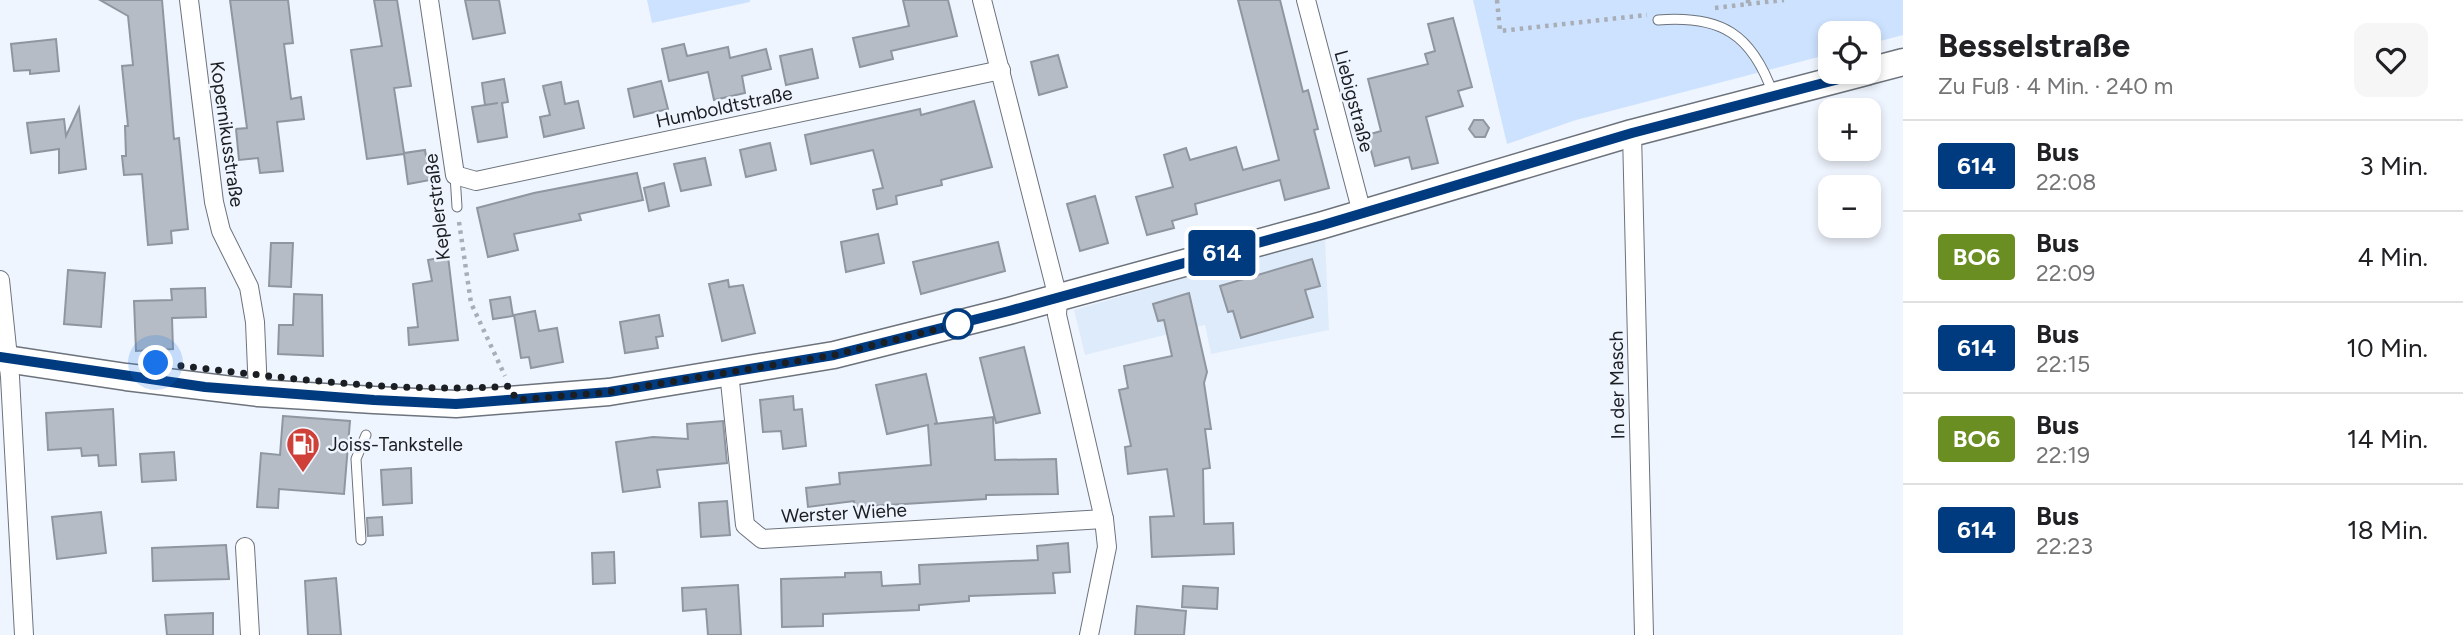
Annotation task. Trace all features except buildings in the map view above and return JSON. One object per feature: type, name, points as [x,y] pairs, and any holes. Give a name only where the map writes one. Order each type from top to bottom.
[{"type":"main road","points":[[1881,68],[1903,62]]},
{"type":"main road","points":[[4,358],[126,377],[258,393],[456,404],[609,392],[834,355],[1058,298],[1362,213],[1632,133],[1818,84]]},
{"type":"street","name":"Kopernikusstraße","points":[[188,0],[214,202],[221,231],[249,287],[255,322],[258,393]]},
{"type":"street","name":"Keplerstraße","points":[[429,0],[455,175]]},
{"type":"street","points":[[982,0],[1058,298],[1057,315],[1104,519],[1107,547],[1089,635]]},
{"type":"street","name":"Liebigstraße","points":[[1306,0],[1362,213]]},
{"type":"street","name":"Humboldtstraße","points":[[455,175],[476,181],[1002,70]]},
{"type":"street","name":"In der Masch","points":[[1632,133],[1644,635]]},
{"type":"street","points":[[0,280],[24,635]]},
{"type":"street","name":"Werster Wiehe","points":[[729,372],[745,525],[762,539],[1104,519]]},
{"type":"street","points":[[245,547],[250,635]]},
{"type":"lane","points":[[1655,17],[1707,22],[1739,37],[1760,62],[1773,96]]},
{"type":"lane","name":"Keplerstraße","points":[[455,175],[457,207]]},
{"type":"lane","points":[[361,540],[356,459],[366,435]]},
{"type":"path","points":[[1497,0],[1500,31],[1655,17]]},
{"type":"path","points":[[1707,8],[1784,0]]},
{"type":"path","name":"Keplerstraße","points":[[457,207],[471,303],[516,400]]},
{"type":"shaded area","points":[[647,0],[750,0],[750,2],[652,23]]},
{"type":"shaded area","points":[[1473,0],[1903,0],[1903,35],[1881,41],[1881,21],[1818,21],[1818,57],[1576,120],[1507,144]]},
{"type":"shaded area","points":[[1325,237],[1329,330],[1211,354],[1205,325],[1085,355],[1074,310]]},
{"type":"bus line","name":"614","points":[[0,357],[205,387],[374,400],[456,404],[561,398],[609,392],[834,355],[1009,311],[1323,225],[1632,133],[1820,84]]},
{"type":"place","name":"Joiss-Tankstelle","points":[[303,474]]},
{"type":"route","points":[[156,363],[256,375],[454,390],[510,386],[516,400],[561,398],[834,355],[958,324]]}]
